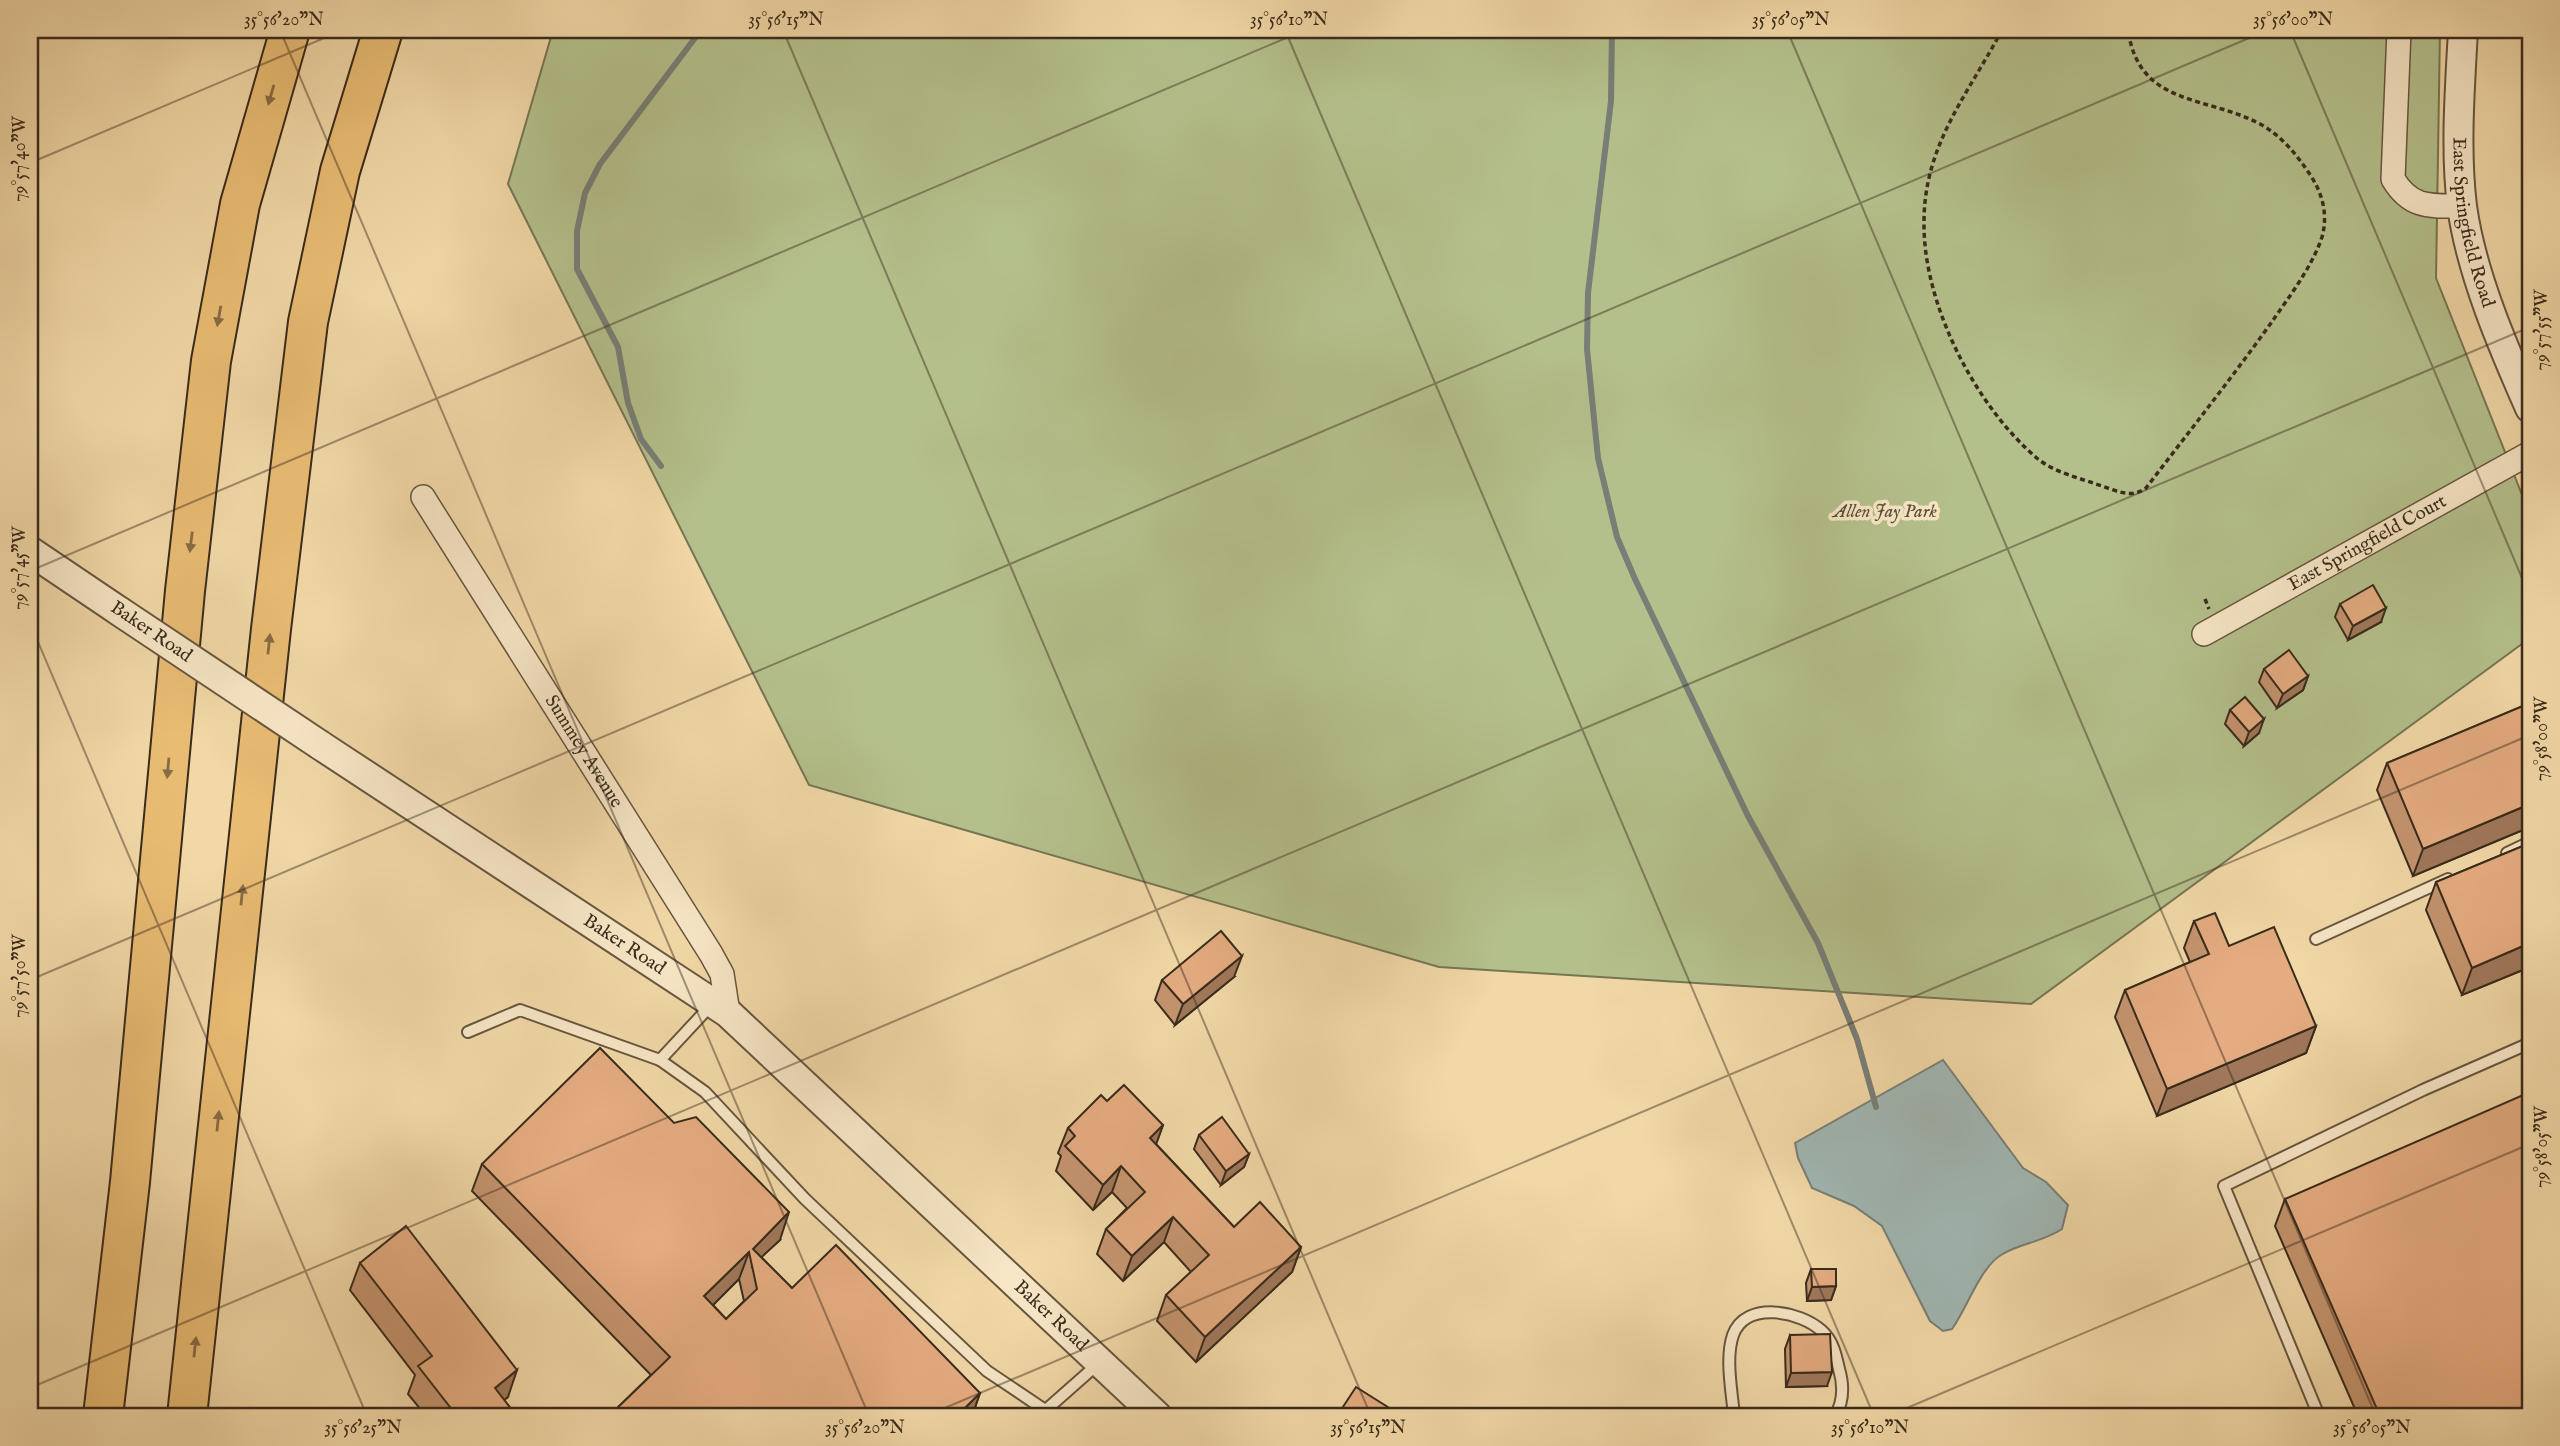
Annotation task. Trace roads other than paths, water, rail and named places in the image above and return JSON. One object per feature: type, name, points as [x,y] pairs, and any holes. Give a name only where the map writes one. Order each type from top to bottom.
[{"type":"highway","points":[[103,1416],[130,1182],[185,591],[211,361],[240,204],[290,30]]},
{"type":"highway","points":[[187,1416],[271,629],[309,322],[340,171],[383,30]]},
{"type":"street","points":[[2399,30],[2393,179],[2402,194],[2425,206],[2462,206]]},
{"type":"street","name":"East Springfield Road","points":[[2463,30],[2459,89],[2462,206],[2490,313],[2530,408]]},
{"type":"street","name":"East Springfield Court","points":[[2204,634],[2530,453]]},
{"type":"street","name":"Summey Avenue","points":[[423,498],[711,954],[722,974],[721,1008]]},
{"type":"street","name":"Baker Road","points":[[30,551],[721,1008],[1157,1416]]},
{"type":"lane","points":[[2492,859],[2530,842]]},
{"type":"lane","points":[[2316,939],[2455,876]]},
{"type":"lane","points":[[660,1060],[721,1008]]},
{"type":"lane","points":[[468,1032],[520,1010],[660,1060],[705,1092],[804,1199],[987,1371],[1042,1413],[1099,1363]]},
{"type":"lane","points":[[2319,1416],[2224,1186],[2423,1090],[2530,1043]]},
{"type":"lane","points":[[1734,1416],[1732,1337],[1739,1324],[1754,1316],[1776,1311],[1802,1317],[1822,1331],[1834,1347],[1843,1397],[1835,1416]]},
{"type":"water","points":[[1943,1060],[2023,1168],[2046,1182],[2068,1205],[2062,1229],[2008,1251],[1993,1261],[1952,1329],[1943,1331],[1930,1321],[1882,1226],[1854,1206],[1812,1188],[1798,1158],[1795,1143]]},
{"type":"waterway","points":[[661,466],[641,439],[628,403],[618,347],[577,269],[577,231],[585,193],[600,164],[701,30]]},
{"type":"waterway","points":[[1612,30],[1611,101],[1588,293],[1587,349],[1598,458],[1617,537],[1748,816],[1818,943],[1857,1039],[1876,1107]]},
{"type":"park label","name":"Allen Jay Park","points":[[1885,512]]}]
